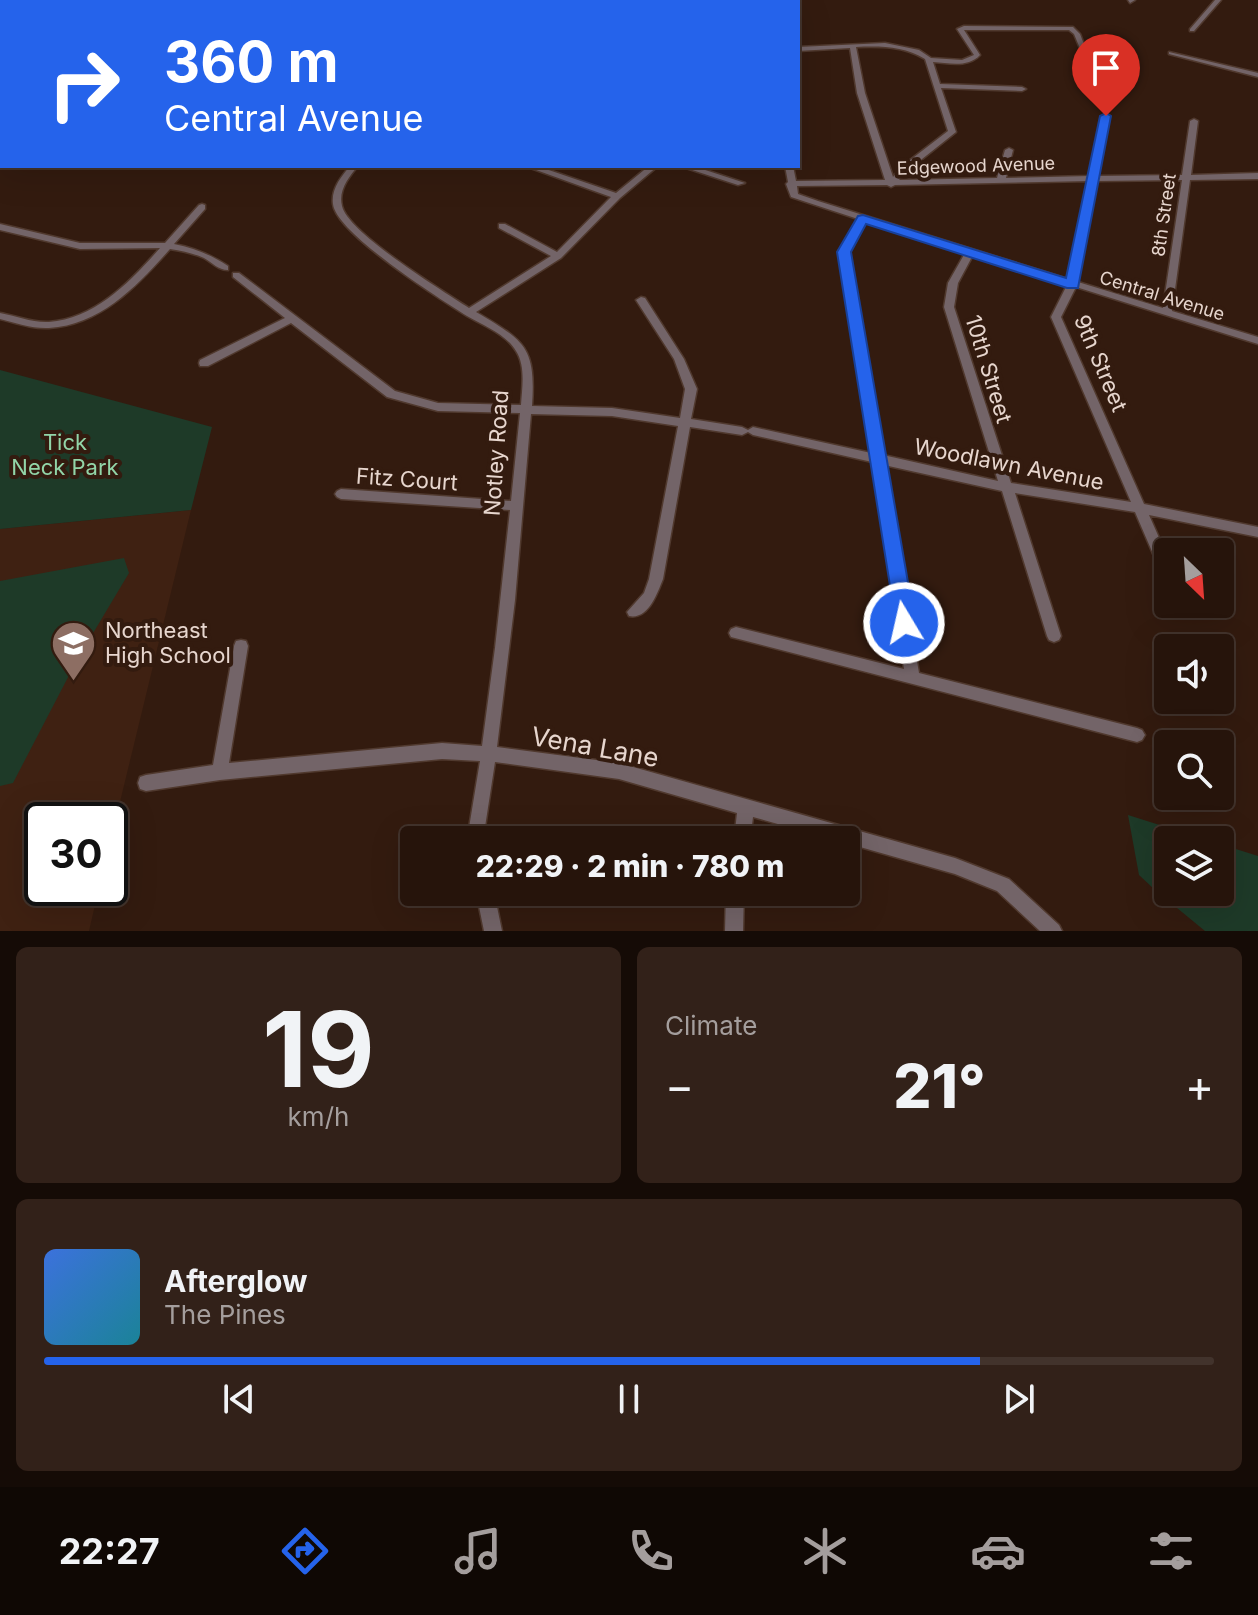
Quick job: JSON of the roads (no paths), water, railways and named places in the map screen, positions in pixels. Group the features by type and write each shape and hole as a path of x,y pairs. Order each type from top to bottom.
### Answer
{"street":[{"path":"1192,30 1218,0"},
{"path":"929,60 962,62 975,58 977,55 960,29 966,27 1071,28 1080,38 1086,57"},
{"path":"853,47 861,93 891,184"},
{"path":"800,49 910,47 929,60 952,132 904,169 891,184"},
{"path":"1171,53 1258,75"},
{"path":"938,86 1022,89"},
{"name":"9th Street","path":"1106,116 1072,285 1056,317 1154,542"},
{"name":"8th Street","path":"1167,314 1194,121"},
{"path":"1001,180 1009,150"},
{"name":"Notley Road","path":"352,168 339,184 337,208 351,229 508,335 525,358 525,411 517,506 490,754 477,826"},
{"path":"535,168 617,196"},
{"path":"470,312 558,256 617,196 652,168"},
{"path":"691,168 741,183"},
{"path":"789,168 790,184"},
{"name":"Edgewood Avenue","path":"790,184 1258,176"},
{"name":"Central Avenue","path":"790,184 794,195 863,219 1258,341"},
{"path":"0,316 47,325 82,320 105,308 202,207"},
{"path":"863,219 844,252 913,678"},
{"path":"502,226 558,256"},
{"path":"0,227 80,246 166,244 192,248 211,256 225,268"},
{"name":"10th Street","path":"970,253 953,283 949,307 1054,636"},
{"name":"Woodlawn Avenue","path":"236,275 391,394 438,407 612,412 684,421 877,457 1005,487 1139,508 1258,532"},
{"path":"634,612 649,597 656,579 691,389 679,359 641,300"},
{"path":"204,363 292,318"},
{"name":"Fitz Court","path":"341,494 517,506"},
{"path":"736,633 1137,735"},
{"path":"220,772 241,646"},
{"name":"Vena Lane","path":"146,783 220,772 442,751 490,754 619,771 955,866 1003,885 1053,931"},
{"path":"744,826 746,809"},
{"path":"487,906 491,930"},
{"path":"734,931 735,906"}],"place":[{"name":"Northeast High School","path":"74,682"}],"park label":[{"name":"Tick Neck Park","path":"65,454"}]}
